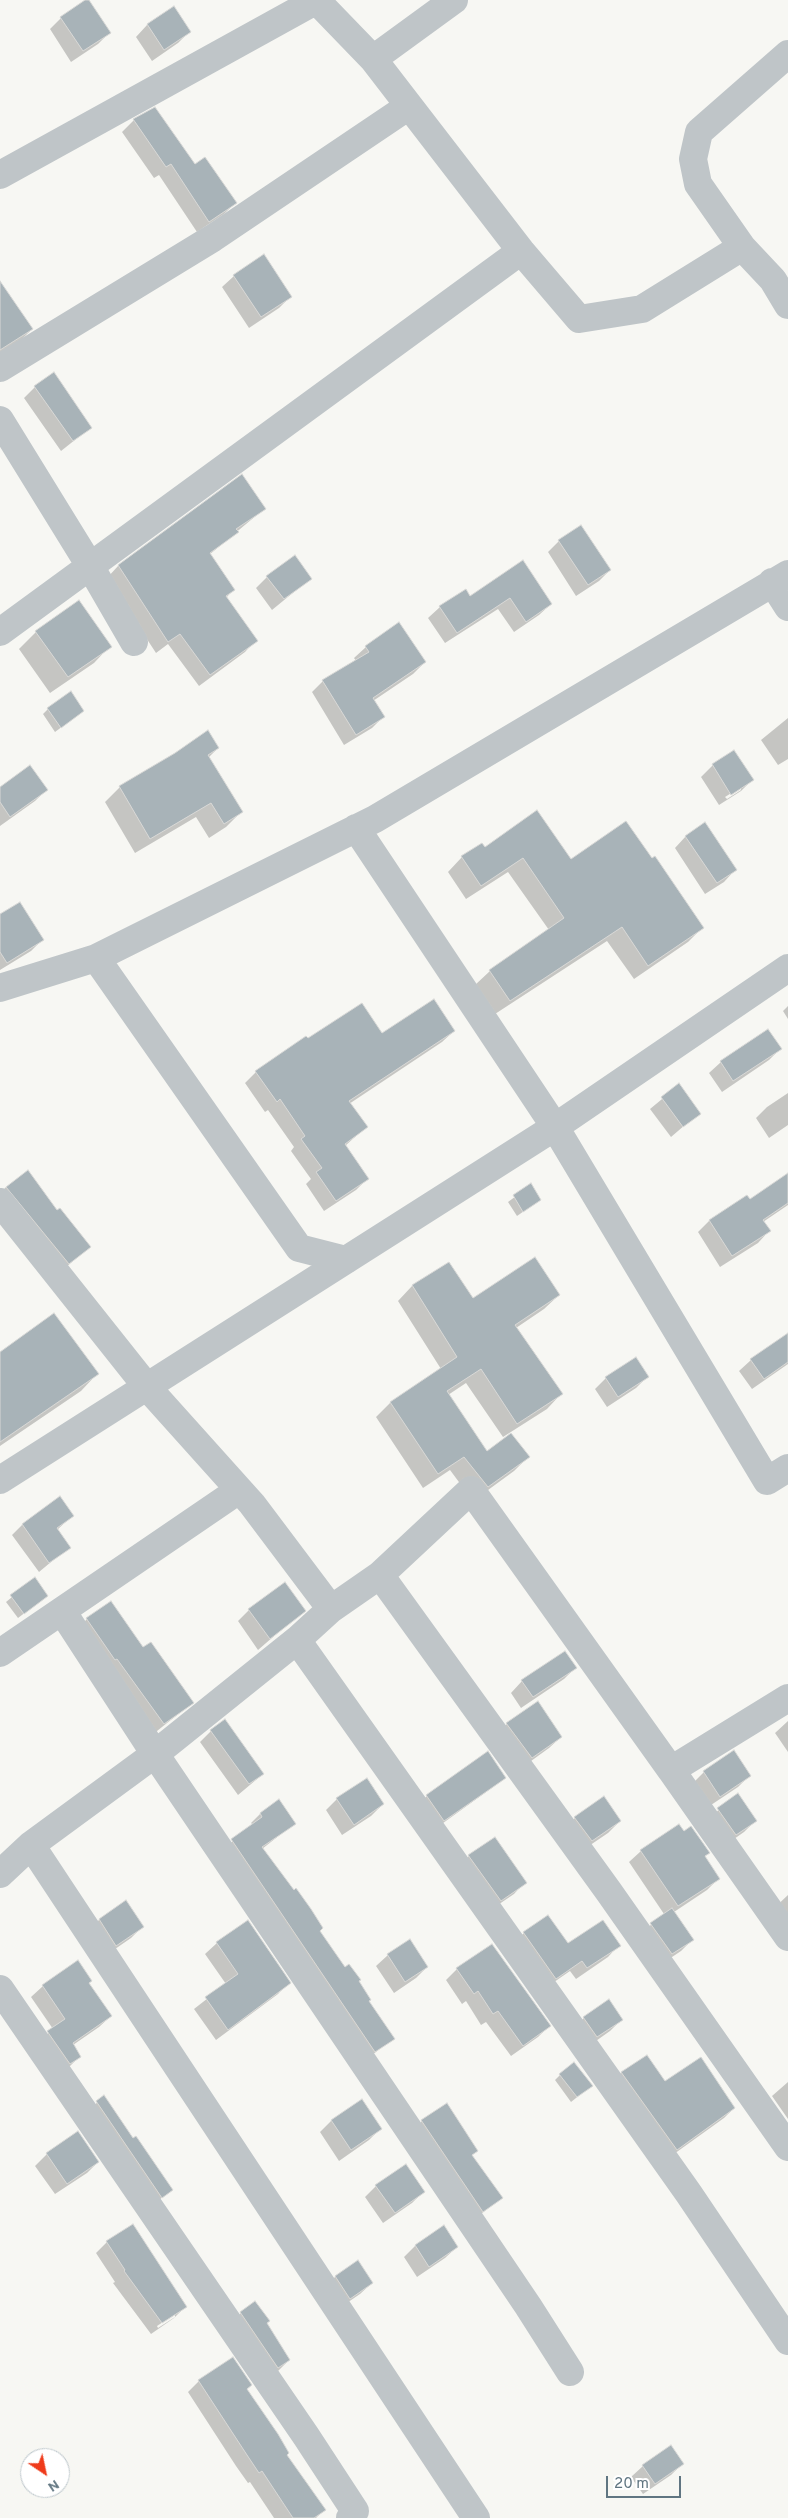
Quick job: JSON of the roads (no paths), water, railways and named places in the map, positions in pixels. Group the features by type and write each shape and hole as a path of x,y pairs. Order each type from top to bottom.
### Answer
{"street":[{"path":"0,174 316,0 373,59 521,251 579,320 642,309 742,247"},
{"path":"373,59 454,0"},
{"path":"788,54 699,132 693,159 698,184 742,247 773,280 788,305"},
{"path":"0,368 212,238 409,106"},
{"path":"0,632 521,251"},
{"path":"0,420 90,566 134,642"},
{"path":"0,988 96,958 356,828 780,578 788,607"},
{"path":"356,828 554,1127 767,1481 788,1468"},
{"path":"96,958 299,1248 346,1260"},
{"path":"0,1480 554,1127 788,968"},
{"path":"3,1211 147,1387 239,1490 330,1609"},
{"path":"0,1653 239,1490"},
{"path":"0,1874 31,1845 156,1754 297,1640 330,1609 380,1575 471,1490 788,1937"},
{"path":"380,1575 604,1884 788,2147"},
{"path":"62,1611 156,1754 523,2297 570,2372"},
{"path":"297,1640 689,2194 788,2341"},
{"path":"671,1770 788,1698"},
{"path":"31,1845 476,2518"},
{"path":"0,1989 306,2436 355,2511 350,2518"}]}
